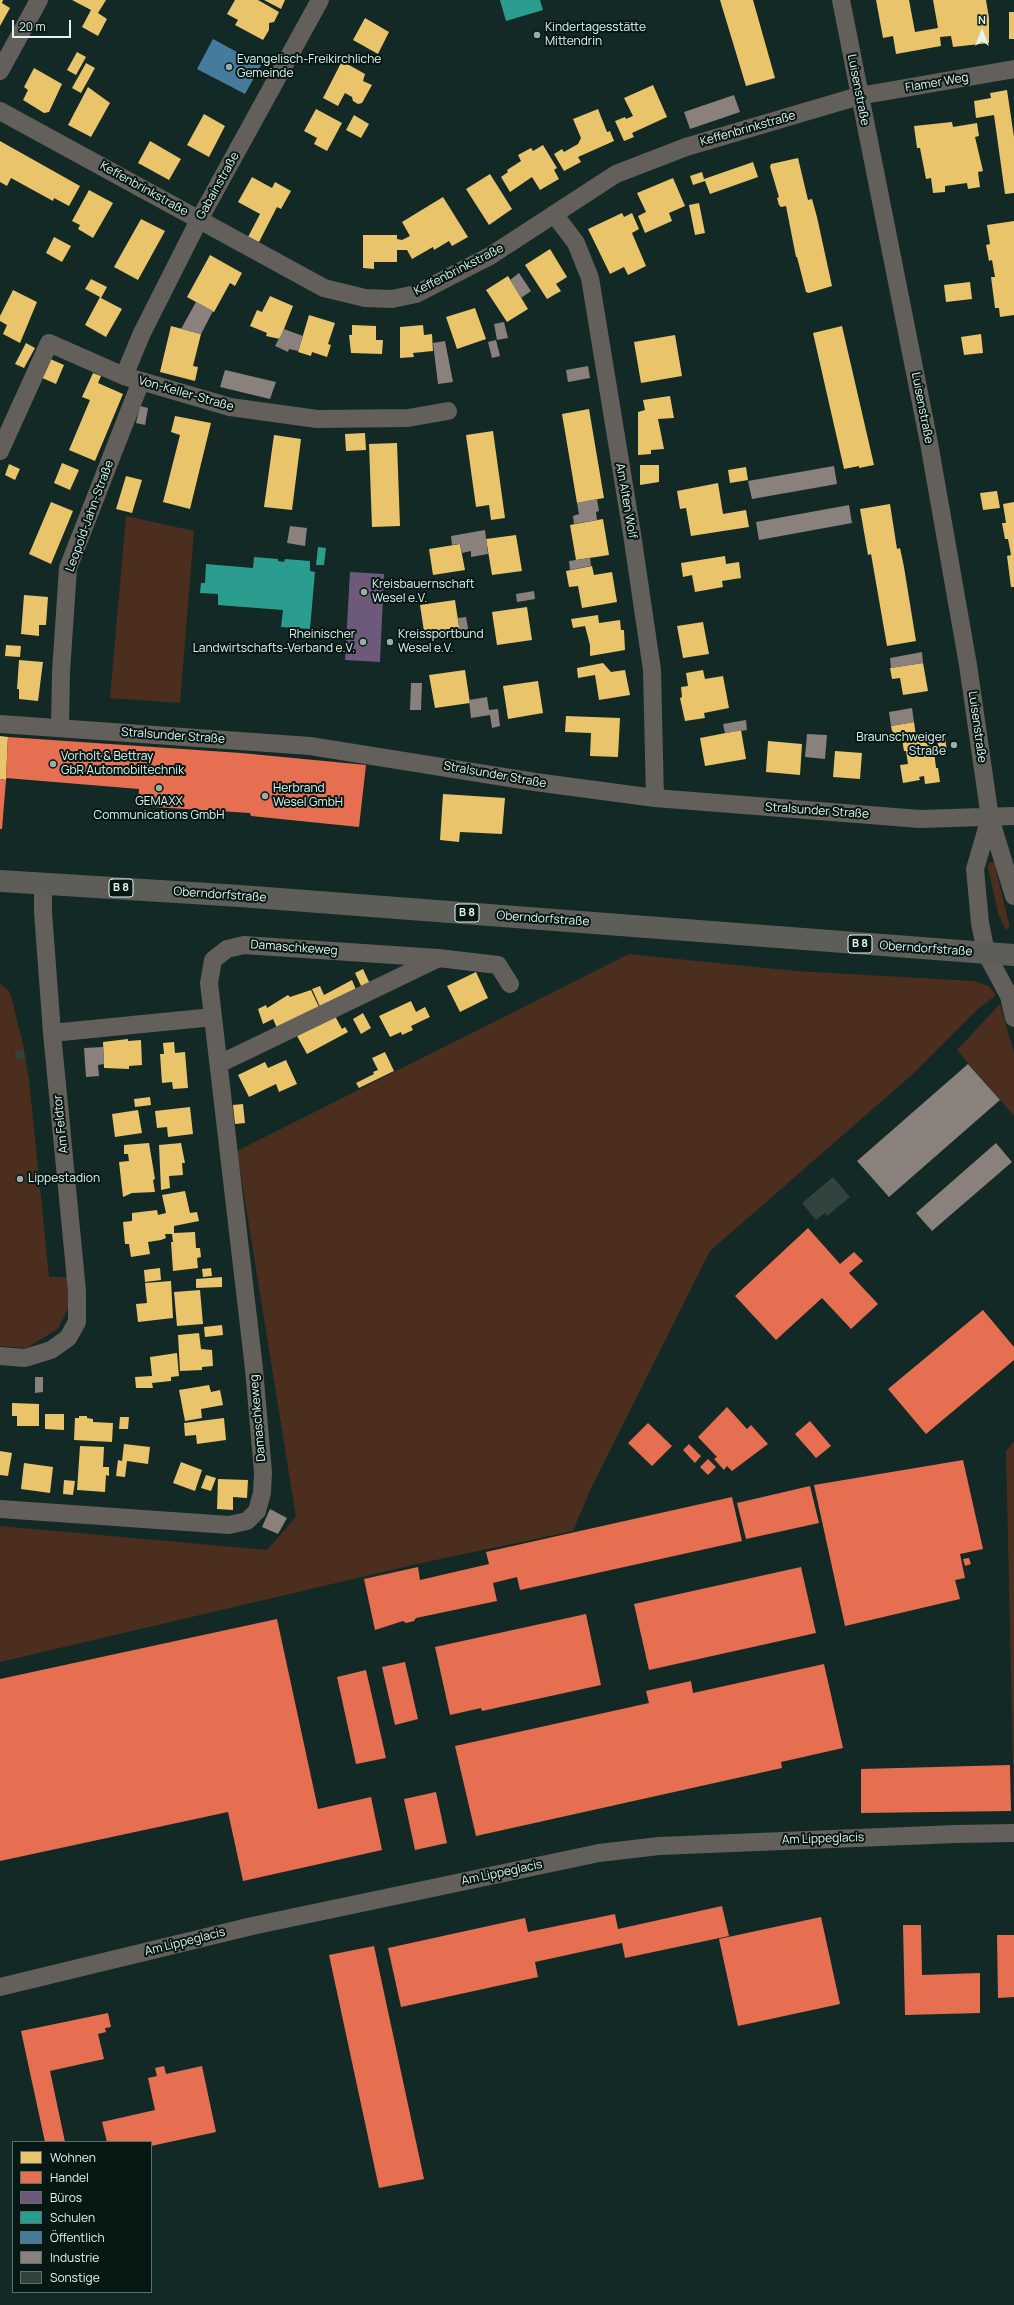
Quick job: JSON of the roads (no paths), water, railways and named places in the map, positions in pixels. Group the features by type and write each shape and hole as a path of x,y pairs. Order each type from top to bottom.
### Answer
{"main road":[{"name":"Oberndorfstraße","path":"0,881 1014,955"}],"street":[{"path":"0,71 39,0"},
{"name":"Gabainstraße","path":"124,376 142,333 199,220 320,0"},
{"name":"Luisenstraße","path":"841,0 929,443 968,665 990,818 1014,896"},
{"name":"Flamer Weg","path":"859,96 1014,69"},
{"name":"Keffenbrinkstraße","path":"0,111 324,288 365,298 392,299 416,294 490,256 616,174 672,152 859,96"},
{"name":"Am Alten Wolf","path":"554,214 576,243 590,278 632,534 652,670 655,798"},
{"name":"Von-Keller-Straße","path":"0,450 49,343 124,376 230,407 317,419 408,418 448,411"},
{"name":"Leopold-Jahn-Straße","path":"60,728 61,672 68,568 141,381"},
{"name":"Stralsunder Straße","path":"0,724 310,746 535,782 655,798 920,818 990,818"},
{"path":"990,818 1014,816"},
{"name":"Luisenstraße","path":"986,953 980,923 975,869 990,818"},
{"name":"Am Feldtor","path":"0,1356 25,1358 51,1350 68,1338 76,1322 77,1291 52,1033 43,912 43,883"},
{"name":"Damaschkeweg","path":"0,1509 229,1525 247,1521 257,1511 262,1493 259,1424 209,983 213,960 227,949 244,945 438,958 498,965 510,984"},
{"path":"986,953 1009,996 1014,1018"},
{"path":"219,1064 438,958"},
{"path":"52,1033 213,1017"},
{"name":"Am Lippeglacis","path":"0,1987 252,1926 599,1853 659,1846 1014,1833"}],"place":[{"name":"Kindertagesstätte Mittendrin","path":"537,35"},
{"name":"Evangelisch-Freikirchliche Gemeinde","path":"229,67"},
{"name":"Kreisbauernschaft Wesel e.V.","path":"364,592"},
{"name":"Rheinischer Landwirtschafts-Verband e.V.","path":"363,642"},
{"name":"Kreissportbund Wesel e.V.","path":"390,642"},
{"name":"Braunschweiger Straße","path":"954,745"},
{"name":"Vorholt & Bettray GbR Automobiltechnik","path":"53,764"},
{"name":"GEMAXX Communications GmbH","path":"159,788"},
{"name":"Herbrand Wesel GmbH","path":"265,796"},
{"name":"Lippestadion","path":"20,1179"}]}
